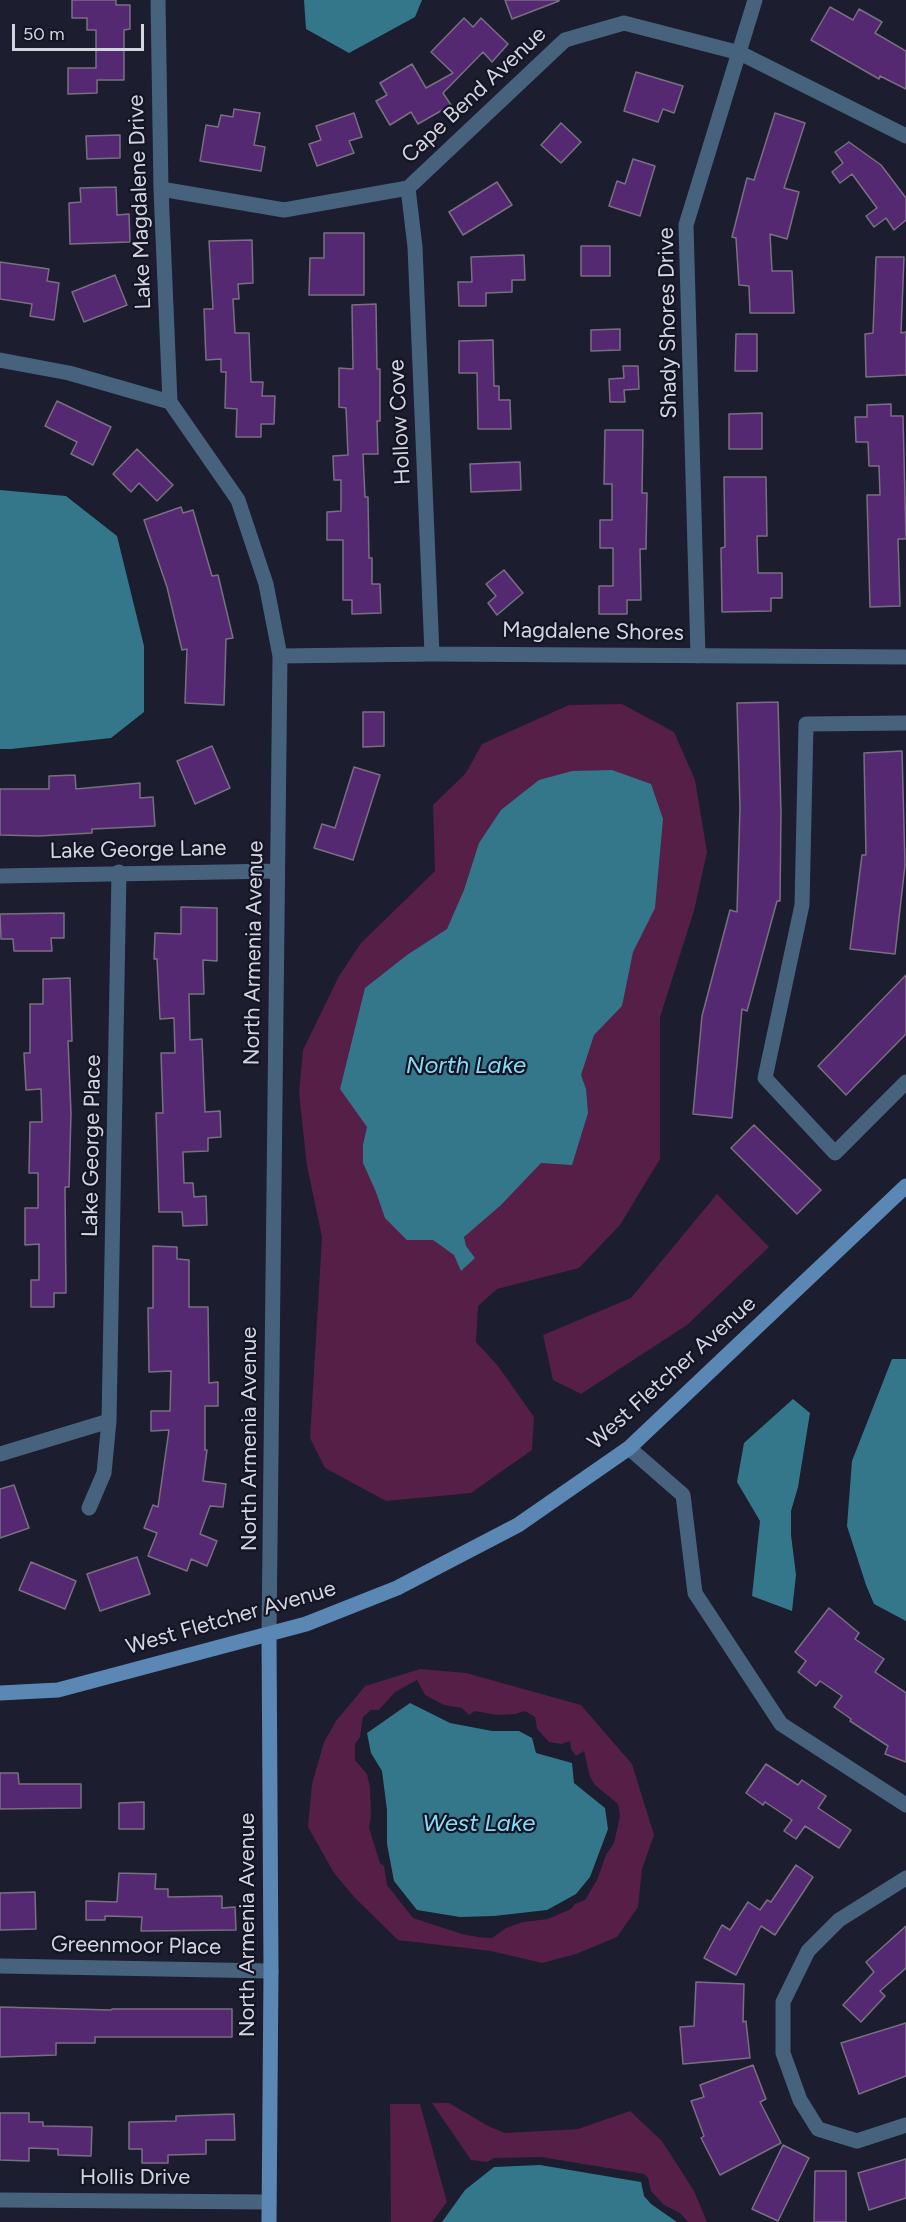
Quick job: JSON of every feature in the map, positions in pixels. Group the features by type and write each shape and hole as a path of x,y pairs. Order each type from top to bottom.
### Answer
{"main road":[{"name":"West Fletcher Avenue","path":"0,1693 58,1690 306,1624 377,1596 518,1525 629,1448 906,1186"},
{"name":"North Armenia Avenue","path":"269,1634 272,1971 270,2222"}],"street":[{"name":"Lake Magdalene Drive","path":"158,0 161,189 170,402"},
{"name":"Shady Shores Drive","path":"698,656 686,225 755,0"},
{"name":"Cape Bend Avenue","path":"161,189 284,210 408,188 565,40 624,23 740,53 906,136"},
{"name":"Hollow Cove","path":"408,188 415,247 432,654"},
{"path":"0,360 69,372 170,402 238,500 266,584 280,656"},
{"name":"Magdalene Shores","path":"280,656 432,654 906,657"},
{"name":"North Armenia Avenue","path":"269,1634 280,656"},
{"path":"906,723 806,724 802,905 765,1078 835,1153 906,1082"},
{"name":"Lake George Lane","path":"0,876 277,870"},
{"name":"Lake George Place","path":"89,1508 104,1473 109,1421 119,872"},
{"path":"0,1454 109,1421"},
{"path":"629,1448 683,1495 695,1593 781,1724 906,1805"},
{"path":"906,1878 839,1920 808,1951 783,2002 783,2053 800,2100 818,2128 857,2141 906,2125"},
{"name":"Greenmoor Place","path":"0,1966 272,1971"},
{"name":"Hollis Drive","path":"0,2200 269,2202"}],"shaded area":[{"path":"622,704 674,732 695,780 707,852 694,911 660,1017 660,1159 620,1225 579,1268 497,1289 478,1306 476,1342 498,1366 534,1417 532,1450 471,1493 386,1501 325,1468 310,1438 322,1237 307,1166 299,1093 303,1050 339,976 361,943 435,871 433,805 466,773 482,744 569,705"},
{"path":"717,1194 769,1247 687,1325 581,1394 553,1380 543,1335 631,1298"},
{"path":"420,1669 466,1673 581,1705 632,1764 654,1835 642,1869 638,1907 617,1937 576,1954 542,1963 491,1951 398,1940 355,1898 334,1873 308,1827 312,1784 324,1742 336,1721 365,1686","holes":["417,1680 425,1695 444,1705 462,1708 469,1715 475,1711 497,1715 525,1711 535,1717 537,1729 549,1742 561,1744 570,1741 571,1749 576,1756 584,1751 590,1777 595,1785 618,1804 620,1816 614,1843 585,1900 548,1919 523,1922 506,1928 492,1938 478,1937 413,1918 387,1885 384,1866 380,1863 369,1828 370,1788 367,1774 355,1760 355,1744 360,1737 363,1717 371,1710 379,1710 395,1692"]},
{"path":"432,2103 449,2103 488,2126 505,2133 578,2129 630,2111 662,2141 694,2191 707,2222 688,2222 680,2213 664,2205 651,2191 648,2178 644,2174 541,2157 494,2158 487,2162 471,2160"},
{"path":"390,2104 420,2104 447,2202 432,2222 391,2222"}],"water":[{"path":"304,0 422,0 415,17 349,53 306,29"},
{"path":"0,490 66,496 117,536 144,646 144,712 111,738 0,749"},
{"name":"North Lake","path":"612,770 651,784 663,819 655,908 633,952 622,1006 594,1035 581,1075 586,1089 588,1113 572,1165 541,1163 501,1205 464,1237 466,1246 475,1258 461,1271 454,1255 433,1240 407,1240 385,1218 363,1163 363,1145 367,1127 340,1089 365,988 407,955 447,929 464,890 479,843 501,810 539,780 572,771"},
{"path":"892,1359 906,1359 906,1621 874,1604 847,1526 852,1461"},
{"path":"793,1399 810,1413 798,1487 791,1511 791,1535 796,1575 792,1611 752,1596 760,1521 737,1482 744,1443"},
{"name":"West Lake","path":"410,1703 450,1723 492,1731 519,1731 532,1738 536,1753 572,1763 574,1783 605,1808 608,1829 590,1877 576,1894 547,1910 494,1916 460,1917 417,1910 394,1881 387,1844 387,1810 382,1771 371,1753 367,1733"},
{"path":"540,2165 641,2182 644,2196 651,2204 677,2222 442,2222 465,2190 494,2167"}],"building":[{"path":"72,0 116,0 116,5 130,5 130,29 124,30 124,80 97,80 97,93 68,94 68,68 96,68 96,30 87,30 87,18 72,18"},
{"path":"505,0 559,0 559,1 512,19"},
{"path":"830,7 853,20 859,9 882,22 875,33 906,51 906,89 880,76 879,79 811,40"},
{"path":"464,18 473,27 481,18 508,44 492,62 483,52 443,93 451,105 418,124 411,112 390,125 376,101 387,95 380,83 412,64 426,88 453,73 431,52"},
{"path":"636,72 683,86 674,113 663,109 658,122 624,111"},
{"path":"234,109 260,113 254,145 265,147 261,171 200,161 206,125 218,127 221,115 233,117"},
{"path":"354,113 362,137 349,141 354,153 317,166 309,144 321,140 316,126"},
{"path":"775,113 805,123 784,188 799,192 787,239 770,234 772,271 792,271 794,313 750,313 749,286 739,285 736,238 732,237 747,178 754,180"},
{"path":"561,123 581,142 561,163 541,145"},
{"path":"120,135 120,158 87,159 86,136"},
{"path":"849,142 881,165 906,198 906,220 894,230 886,218 874,227 866,216 877,208 852,174 840,183 832,172 843,163 835,152"},
{"path":"633,159 655,166 640,216 609,206 617,181 625,184"},
{"path":"497,182 512,205 463,235 449,212"},
{"path":"116,187 117,215 129,214 130,242 70,244 69,203 81,202 80,188"},
{"path":"324,233 364,233 364,295 309,295 310,258 324,258"},
{"path":"252,240 253,283 238,284 239,299 233,299 235,333 249,333 251,382 263,382 262,396 275,396 274,424 261,424 261,437 236,437 237,409 225,408 226,372 221,372 221,359 206,360 204,309 213,309 209,241"},
{"path":"581,246 610,246 610,276 581,276"},
{"path":"524,255 525,280 512,280 512,292 486,293 486,306 459,306 458,282 472,282 471,257"},
{"path":"876,257 904,257 901,333 906,332 906,375 866,377 865,334 873,333"},
{"path":"0,262 49,269 47,281 59,283 54,320 30,316 32,304 0,299"},
{"path":"115,275 127,305 84,322 72,292"},
{"path":"376,304 377,369 380,369 378,454 363,454 365,497 368,497 369,558 372,558 372,584 380,584 381,613 352,614 352,600 343,600 343,540 327,540 327,512 341,511 341,480 334,480 333,456 348,455 346,408 339,407 339,368 353,369 352,305"},
{"path":"620,329 620,350 591,351 591,330"},
{"path":"736,334 757,334 757,371 735,371"},
{"path":"493,340 494,386 499,386 499,400 510,400 511,429 478,429 477,373 459,373 459,341"},
{"path":"623,366 638,366 639,389 624,390 625,402 610,402 609,379 624,378"},
{"path":"57,401 111,427 93,465 71,454 77,442 45,426"},
{"path":"891,404 891,416 903,416 906,539 898,539 900,606 870,607 867,495 880,495 879,466 869,466 868,442 856,442 855,417 867,417 867,405"},
{"path":"762,413 762,449 729,449 729,414"},
{"path":"605,430 643,430 642,493 647,493 646,549 640,549 641,600 627,600 627,614 599,614 599,586 613,586 613,548 600,548 600,520 612,520 612,484 604,484"},
{"path":"137,449 173,485 157,501 139,483 131,492 113,474"},
{"path":"520,462 521,490 471,492 470,464"},
{"path":"724,477 766,477 767,536 757,536 758,573 782,573 782,598 771,598 771,611 722,612 721,548 725,547"},
{"path":"181,507 183,513 193,510 212,576 218,575 233,638 226,639 224,705 185,703 187,649 182,650 167,587 144,520"},
{"path":"504,570 523,593 497,615 488,603 496,596 486,584"},
{"path":"778,702 781,813 780,901 777,901 747,1011 742,1009 732,1118 693,1114 702,1016 730,910 737,912 740,807 737,703"},
{"path":"363,712 384,712 384,746 363,747"},
{"path":"212,746 230,788 195,804 177,761"},
{"path":"902,751 905,865 895,954 850,949 862,855 866,855 864,753"},
{"path":"354,767 380,775 353,860 314,848 322,824 335,828"},
{"path":"75,775 76,789 140,783 140,798 153,797 155,826 92,829 92,833 39,836 0,835 0,789 49,789 49,776"},
{"path":"181,907 217,908 217,961 203,960 204,994 189,994 190,1040 202,1039 205,1112 220,1111 221,1137 208,1138 208,1151 183,1152 184,1183 193,1183 194,1197 206,1196 207,1225 183,1226 182,1212 159,1212 156,1113 163,1113 161,1053 175,1053 174,1018 160,1019 157,959 154,959 155,933 181,934"},
{"path":"64,913 64,938 51,938 52,951 14,951 13,939 1,939 0,914"},
{"path":"906,975 906,1034 846,1095 818,1066"},
{"path":"70,978 72,1041 68,1041 71,1113 69,1187 65,1187 66,1293 54,1293 54,1307 31,1307 31,1280 39,1280 39,1244 25,1245 25,1208 38,1208 38,1173 29,1173 30,1122 42,1122 41,1089 26,1090 24,1053 30,1053 30,1004 43,1004 43,979"},
{"path":"754,1125 821,1190 797,1214 731,1148"},
{"path":"153,1246 177,1247 177,1259 189,1260 189,1307 208,1307 209,1383 218,1382 218,1406 205,1406 205,1450 207,1450 203,1481 226,1484 223,1507 210,1506 200,1534 217,1541 207,1566 191,1559 187,1571 148,1556 157,1533 144,1528 153,1505 158,1507 169,1430 151,1431 151,1411 170,1411 171,1371 149,1372 148,1308 153,1308"},
{"path":"14,1485 29,1528 0,1538 0,1489"},
{"path":"137,1557 150,1594 100,1611 87,1574"},
{"path":"31,1562 76,1581 65,1609 19,1590"},
{"path":"829,1608 859,1633 855,1639 884,1659 875,1672 906,1693 906,1762 885,1754 888,1746 850,1721 851,1719 834,1707 842,1696 820,1681 816,1686 798,1672 806,1661 795,1652"},
{"path":"766,1764 798,1785 802,1780 826,1796 818,1808 851,1830 839,1848 805,1826 796,1839 784,1831 792,1820 765,1802 763,1805 746,1793"},
{"path":"0,1773 18,1773 19,1784 81,1784 81,1808 0,1809"},
{"path":"144,1802 144,1829 119,1829 119,1803"},
{"path":"796,1865 813,1877 775,1935 761,1926 736,1975 704,1958 722,1925 730,1930 748,1902 760,1910 767,1900 771,1902"},
{"path":"119,1873 156,1874 155,1889 168,1889 168,1897 222,1896 222,1908 235,1907 236,1930 141,1931 142,1917 105,1916 105,1920 86,1920 86,1901 117,1902"},
{"path":"35,1892 36,1929 0,1930 0,1893"},
{"path":"906,1926 906,1968 880,1991 885,1996 861,2022 843,2005 874,1972 866,1962"},
{"path":"696,1982 744,1984 743,2022 746,2021 750,2058 683,2064 680,2027 694,2026"},
{"path":"0,2007 111,2010 232,2009 232,2037 95,2037 95,2043 56,2043 56,2055 0,2057"},
{"path":"906,2023 906,2076 859,2094 841,2043"},
{"path":"753,2065 766,2099 760,2102 781,2143 720,2175 701,2138 704,2136 691,2101 704,2097 700,2085"},
{"path":"0,2113 29,2113 29,2122 43,2122 43,2126 92,2127 91,2156 58,2155 58,2149 29,2148 29,2161 0,2160"},
{"path":"234,2114 235,2140 206,2140 206,2154 168,2155 168,2163 142,2163 142,2149 129,2149 129,2122 176,2121 176,2116"},
{"path":"783,2145 809,2158 778,2221 752,2209"},
{"path":"906,2159 906,2198 869,2210 858,2173"},
{"path":"815,2171 846,2171 846,2222 814,2222"}]}
